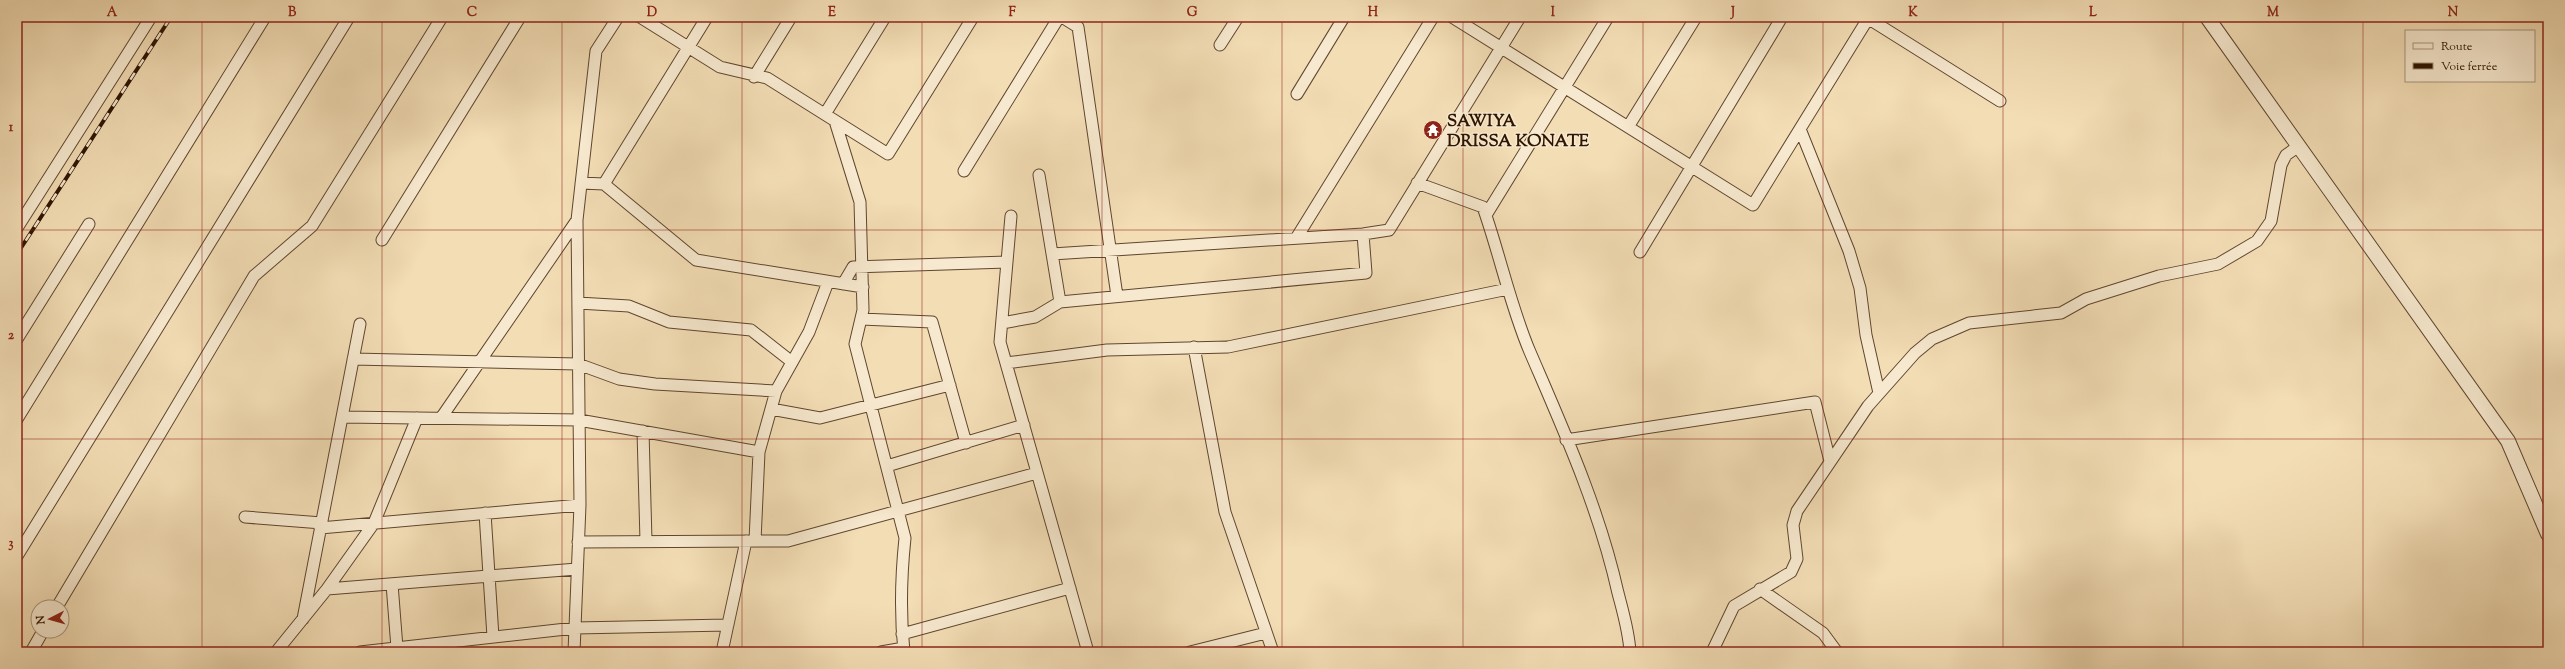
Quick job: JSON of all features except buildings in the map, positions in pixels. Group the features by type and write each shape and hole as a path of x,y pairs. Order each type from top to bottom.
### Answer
{"street":[{"path":"17,228 151,17"},
{"path":"17,419 265,17"},
{"path":"17,556 349,17"},
{"path":"62,599 254,276 312,226 442,17"},
{"path":"382,240 520,17"},
{"path":"574,652 580,504 577,220 596,51 618,17"},
{"path":"640,17 720,67 754,77 767,78 888,154 973,17"},
{"path":"604,184 707,17"},
{"path":"754,77 791,17"},
{"path":"825,114 885,17"},
{"path":"964,171 1059,17"},
{"path":"1062,17 1078,27 1117,296"},
{"path":"1220,45 1238,17"},
{"path":"1297,94 1344,17"},
{"path":"1297,237 1433,17"},
{"path":"1452,17 1753,205 1868,17 2000,101"},
{"path":"1052,254 1297,237 1363,234 1389,230 1520,17"},
{"path":"1486,215 1608,17"},
{"path":"1628,127 1696,17"},
{"path":"1640,252 1782,17"},
{"path":"2207,17 2508,441 2548,534"},
{"path":"836,121 860,202 863,287 861,319 855,344 905,538 902,571 902,634 904,650 881,652"},
{"path":"1800,129 1849,251 1860,288 1866,335 1879,393"},
{"path":"1712,652 1734,606 1760,589 1791,572 1797,559 1793,525 1797,511 1830,461 1879,393 1914,353 1932,339 1954,328 1969,323 2061,313 2086,299 2159,276 2218,264 2257,241 2271,220 2281,165 2286,155 2299,146"},
{"path":"1039,175 1060,302"},
{"path":"581,183 604,184 696,260 863,287"},
{"path":"1417,183 1483,207 1520,326 1551,396 1566,440 1578,461 1608,550 1630,652"},
{"path":"1011,216 1000,342 1088,652"},
{"path":"441,418 577,220"},
{"path":"17,339 89,224"},
{"path":"1002,323 1035,317 1060,302 1366,273 1363,234"},
{"path":"843,284 853,267 1007,262"},
{"path":"722,652 751,541 759,452 776,391 809,332 828,282"},
{"path":"1006,363 1107,350 1228,347 1508,289"},
{"path":"578,303 629,306 669,322 751,330 792,362"},
{"path":"861,319 932,322 966,443"},
{"path":"303,619 360,324"},
{"path":"1194,348 1225,512 1273,652"},
{"path":"353,359 578,364 619,379 633,381 776,391"},
{"path":"771,409 820,418 950,385"},
{"path":"1566,440 1815,402 1830,461"},
{"path":"342,417 579,420 759,452"},
{"path":"276,652 327,589 374,523 417,418"},
{"path":"887,466 1024,425"},
{"path":"643,431 646,542"},
{"path":"578,542 788,541 1037,473"},
{"path":"245,517 321,525 374,523 580,504"},
{"path":"485,513 493,637"},
{"path":"327,589 577,569"},
{"path":"392,584 397,648"},
{"path":"902,634 1070,588"},
{"path":"1760,589 1823,634 1837,652"},
{"path":"360,652 575,628 728,625"},
{"path":"1190,652 1266,634"},
{"path":"31,652 38,639"}],"railway":[{"path":"17,254 171,17"}],"place":[{"name":"SAWIYA DRISSA KONATE","path":"1433,130"}]}
